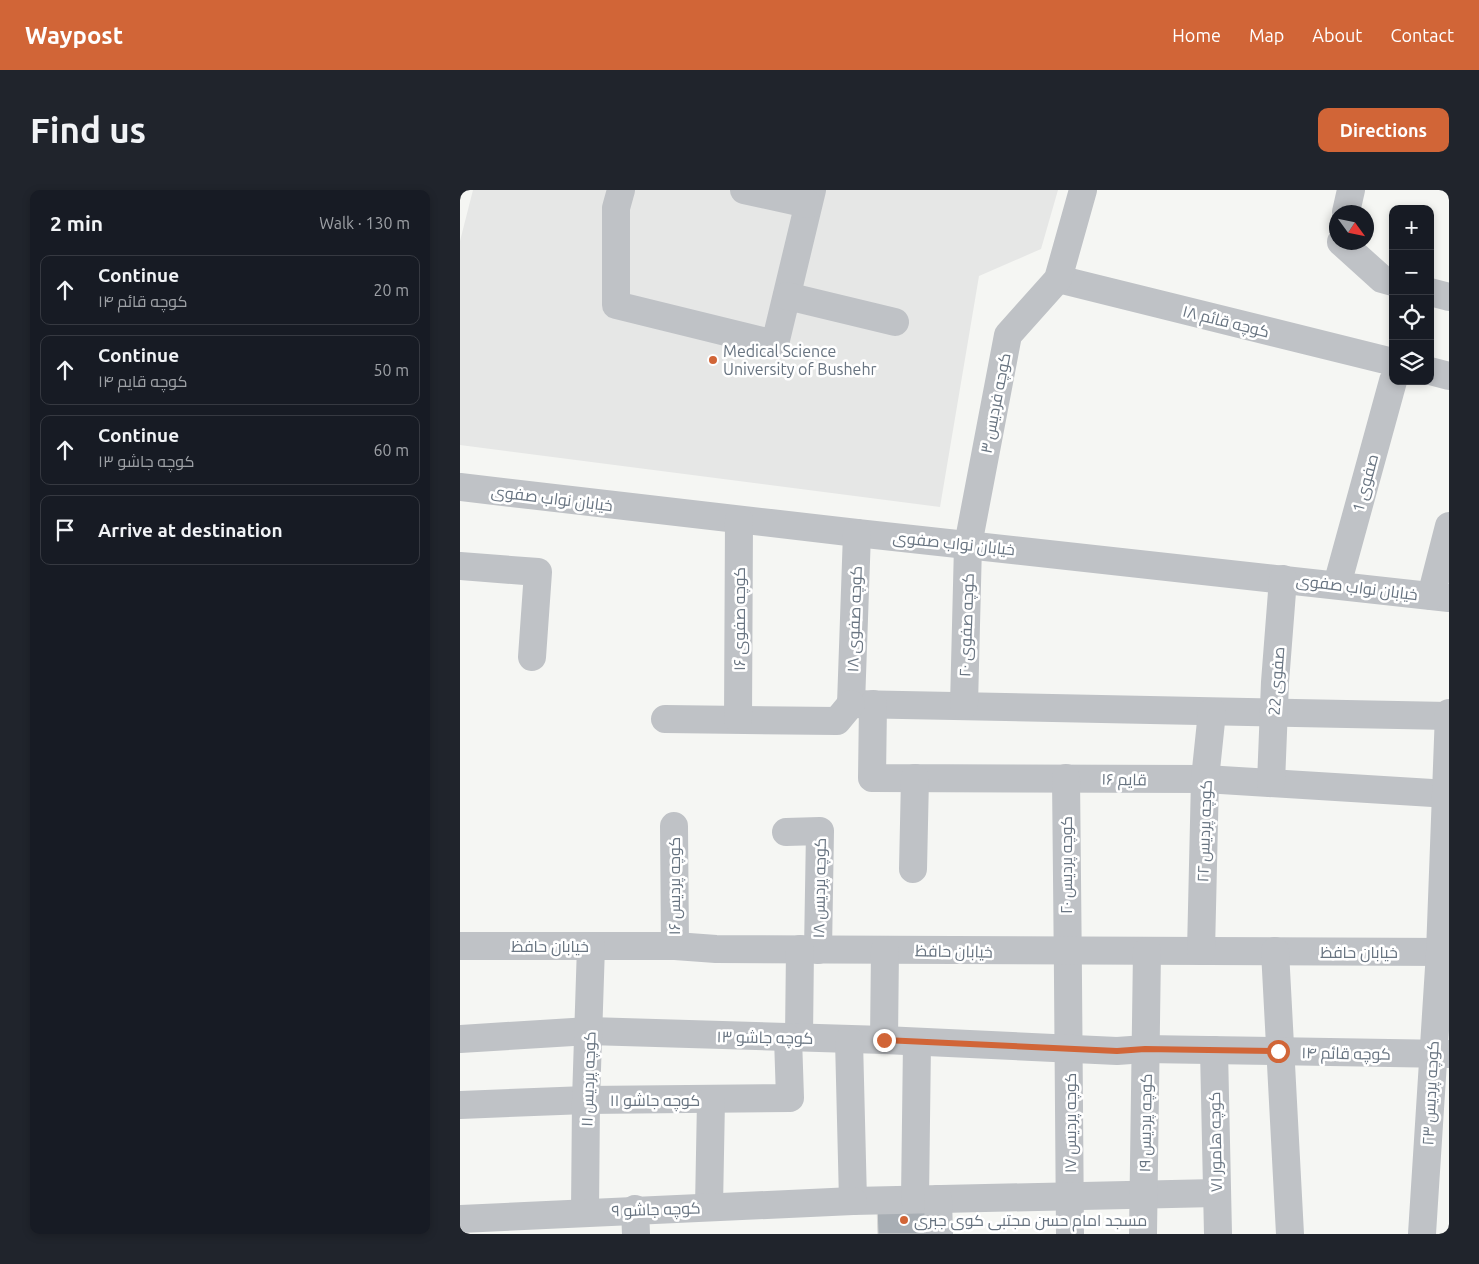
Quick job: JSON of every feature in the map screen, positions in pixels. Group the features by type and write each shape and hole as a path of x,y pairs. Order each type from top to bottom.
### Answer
{"street":[{"path":"621,190 616,208 616,305 775,344 810,197 744,190"},
{"path":"1058,279 1084,190"},
{"path":"1347,205 1350,190"},
{"path":"1350,250 1382,279 1389,281"},
{"name":"کوچه قائم ۱۸","path":"1058,279 1389,361"},
{"name":"کوچه فردیس ۳","path":"968,545 1008,335 1058,279"},
{"path":"1434,293 1449,297"},
{"path":"787,296 895,322"},
{"path":"1434,372 1449,376"},
{"name":"صفوی 1","path":"1337,585 1392,385"},
{"name":"خیابان نواب صفوی","path":"460,487 739,520 1283,578 1440,597"},
{"name":"کوچه صفوی ۱۶","path":"738,719 739,520"},
{"path":"1440,597 1449,526"},
{"name":"کوچه صفوی ۱۸","path":"857,533 862,704"},
{"name":"کوچه صفوی ۲۰","path":"964,705 968,545"},
{"path":"460,566 538,572 532,657"},
{"name":"صفوی 22","path":"1271,783 1283,578"},
{"path":"665,719 837,721 862,704 1449,715"},
{"name":"قایم ۱۶","path":"862,704 872,778 1206,779 1447,794"},
{"name":"کوچه پردیس ۲۲","path":"1201,951 1206,779 1212,712"},
{"name":"کوچه پردیس ۲۳","path":"1422,1234 1440,1054 1449,715"},
{"path":"913,869 915,778"},
{"name":"کوچه پردیس ۲۰","path":"1066,778 1067,952"},
{"name":"کوچه پردیس ۱۶","path":"674,826 675,946"},
{"name":"کوچه پردیس ۱۸","path":"786,832 820,831 809,950"},
{"name":"خیابان حافظ","path":"460,946 675,946 716,949 1067,952 1444,952"},
{"name":"کوچه پردیس ۱۱","path":"585,1212 586,1100 590,1031 591,946"},
{"path":"794,1038 809,950"},
{"path":"884,1040 885,950"},
{"name":"کوچه پردیس ۱۹","path":"1143,1234 1147,951"},
{"path":"1275,951 1278,1051 1290,1234"},
{"name":"کوچه پردیس ۱۷","path":"1067,952 1070,1048 1070,1234"},
{"name":"کوچه جاشو ۱۳","path":"460,1039 590,1031 884,1040 1117,1051 1145,1049"},
{"name":"کوچه جاشو ۱۱","path":"460,1105 586,1100 790,1098 794,1038"},
{"path":"849,1040 853,1200"},
{"path":"916,1042 927,1199 939,1234"},
{"name":"کوچه قائم ۱۴","path":"1145,1049 1440,1054"},
{"name":"کوچه هامور ۷۱","path":"1214,1050 1218,1234"},
{"path":"709,1207 711,1100"},
{"name":"کوچه جاشو ۹","path":"460,1219 585,1212 635,1222 709,1207 853,1200 1216,1193"}],"shaded area":[{"name":"Medical Science University of Bushehr","path":"473,190 1058,190 1041,249 979,276 940,507 460,445 460,241"}],"building":[{"name":"مسجد امام حسن مجتبی کوی جبری","path":"931,1204 932,1234 878,1234 877,1206"}],"place":[{"name":"Medical Science University of Bushehr","path":"713,360"},
{"name":"مسجد امام حسن مجتبی کوی جبری","path":"904,1220"}],"route":[{"path":"884,1040 1117,1051 1145,1049 1278,1051"}]}
